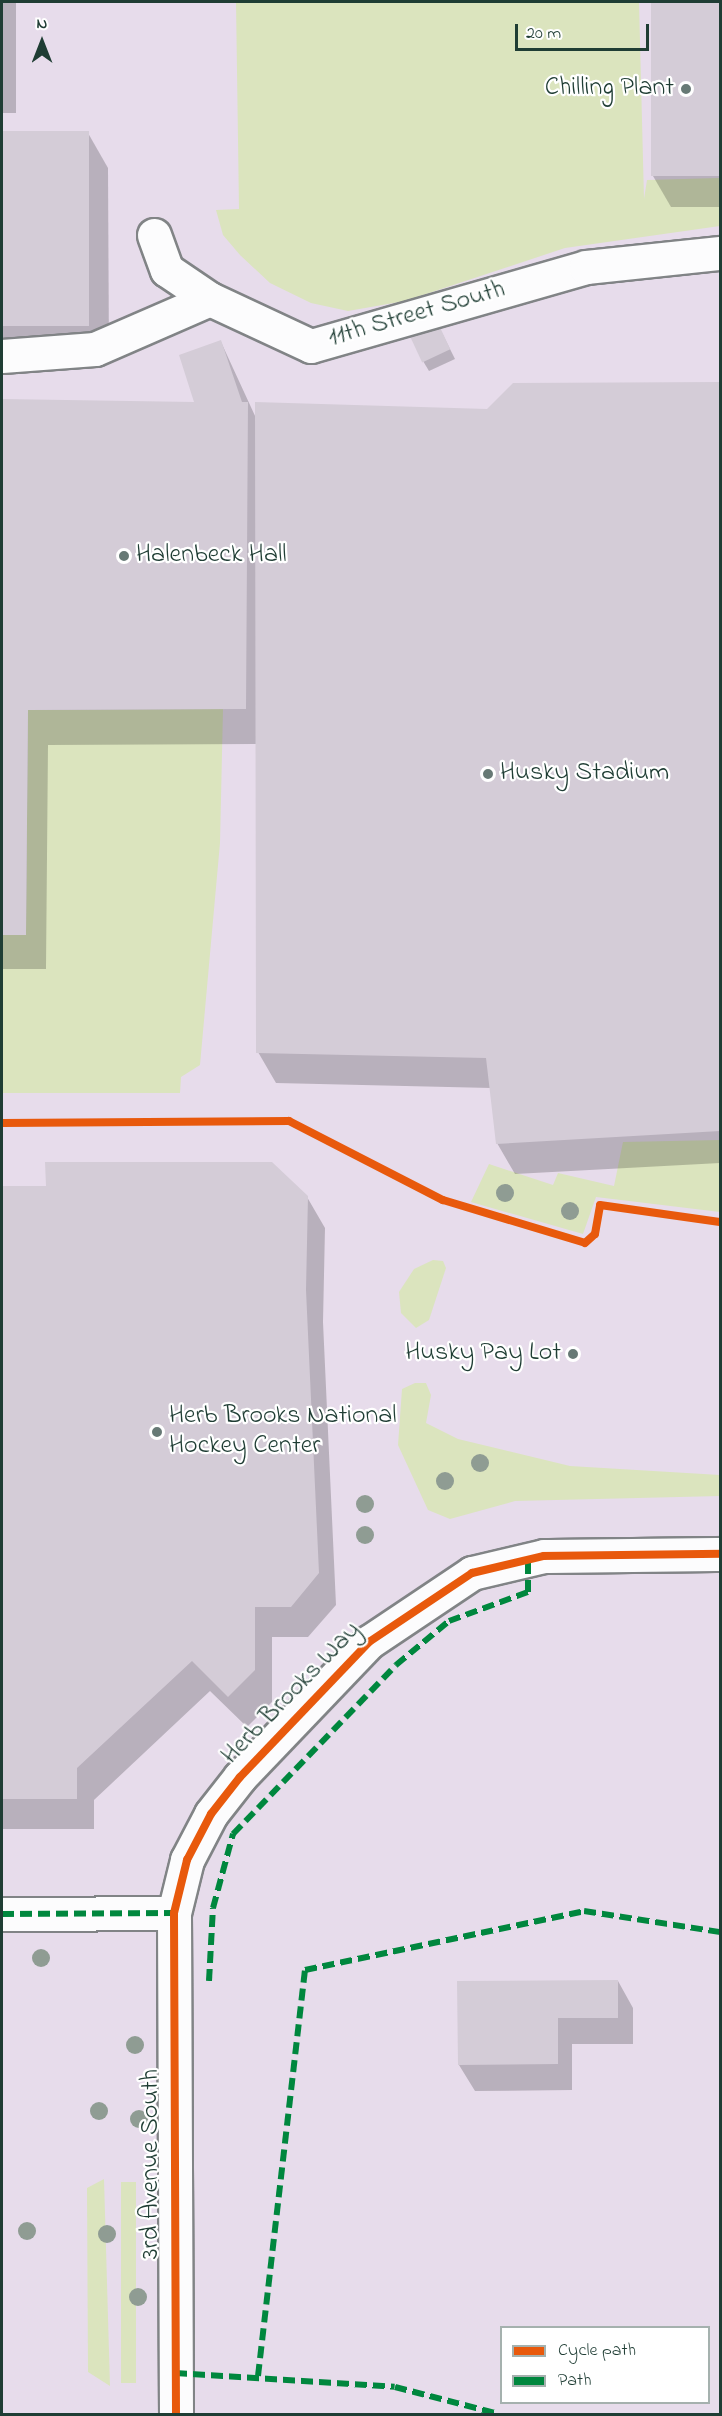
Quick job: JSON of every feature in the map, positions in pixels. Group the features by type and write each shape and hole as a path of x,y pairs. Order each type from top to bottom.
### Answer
{"street":[{"name":"11th Street South","path":"154,235 167,270 210,299 312,346 586,267 720,253"},
{"path":"2,356 95,349 210,299"},
{"name":"Herb Brooks Way","path":"174,1913 187,1860 240,1777 369,1642 413,1608 471,1573 544,1556 720,1554"},
{"path":"2,1914 174,1913"},
{"name":"3rd Avenue South","path":"174,1913 176,2415"}],"shaded area":[{"path":"2,2 720,2 720,2414 2,2414"}],"green space":[{"path":"236,2 639,2 644,199 647,180 720,178 720,226 565,248 405,301 348,311 311,303 270,283 240,255 223,235 216,210 239,209"},
{"path":"223,709 220,843 200,1065 181,1077 180,1093 2,1093 2,935 26,934 28,710"},
{"path":"720,1140 720,1212 596,1197 583,1234 471,1202 489,1164 553,1185 558,1173 614,1186 623,1142"},
{"path":"433,1260 443,1261 446,1268 429,1320 416,1328 401,1313 399,1292 414,1269"},
{"path":"415,1383 426,1383 431,1395 426,1423 458,1439 570,1466 720,1475 720,1496 515,1501 450,1519 428,1510 398,1445 402,1389"},
{"path":"104,2179 110,2386 88,2372 87,2188"},
{"path":"121,2182 136,2182 136,2383 121,2383"}],"building":[{"name":"Chilling Plant","path":"651,2 720,2 720,176 651,176"},
{"path":"2,131 89,131 89,326 2,326"},
{"path":"438,323 450,349 422,362 410,336"},
{"name":"Halenbeck Hall","path":"221,340 242,402 248,402 246,709 28,710 26,935 2,935 2,399 194,402 179,355"},
{"name":"Husky Stadium","path":"720,382 720,1131 496,1144 486,1058 256,1053 255,402 487,409 513,383"},
{"name":"Herb Brooks National Hockey Center","path":"45,1162 272,1162 308,1196 306,1290 319,1573 291,1607 255,1607 255,1670 228,1697 192,1661 77,1768 77,1799 2,1799 2,1186 46,1186"},
{"path":"618,1980 618,2018 558,2018 558,2064 458,2065 457,1981"}],"marked path":[{"path":"209,1981 213,1908 233,1834 396,1665 449,1621 528,1592 528,1559"},
{"path":"258,2376 305,1970 584,1911 720,1932"},
{"path":"2,1914 174,1913"},
{"path":"175,2373 395,2387 499,2414"}],"cycle path":[{"path":"2,1123 289,1121 443,1200 585,1243 595,1234 600,1205 720,1222"},
{"path":"176,2414 174,1913 187,1860 211,1814 240,1777 369,1642 472,1573 544,1556 720,1554"}],"place":[{"name":"Chilling Plant","path":"686,89"},
{"name":"Halenbeck Hall","path":"124,556"},
{"name":"Husky Stadium","path":"488,774"},
{"name":"Husky Pay Lot","path":"573,1354"},
{"name":"Herb Brooks National Hockey Center","path":"157,1432"}]}
